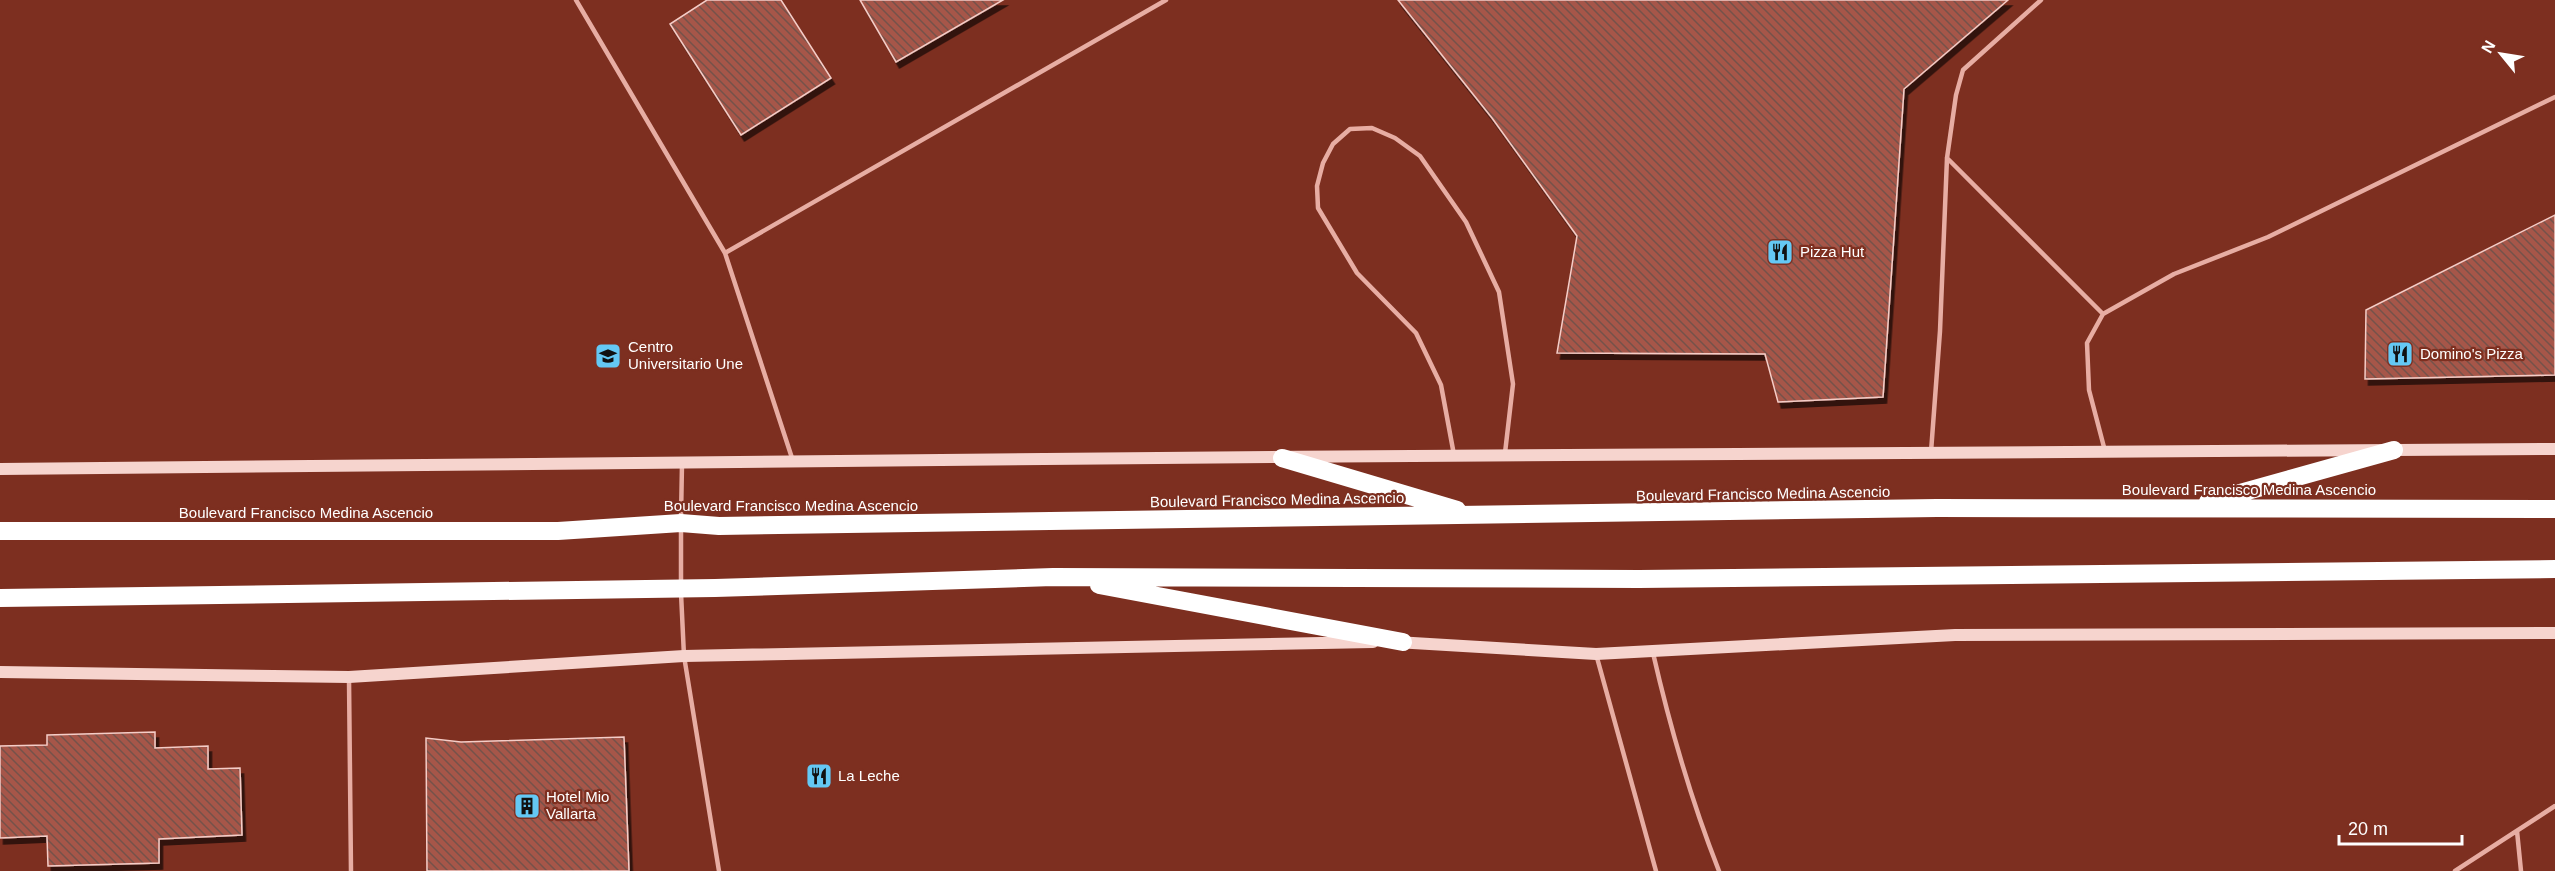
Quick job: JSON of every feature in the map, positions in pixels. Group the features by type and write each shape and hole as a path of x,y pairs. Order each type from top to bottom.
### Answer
{"highway":[{"path":"2185,508 2394,450"},
{"path":"1282,458 1476,516"},
{"name":"Boulevard Francisco Medina Ascencio","path":"0,531 558,531 681,523 719,526 1937,508 2555,509"},
{"path":"0,598 681,588 1053,577 1639,579 2555,569"},
{"path":"1053,577 1403,642"}],"main road":[{"path":"0,469 792,458 1282,458 2555,449"},
{"path":"0,672 349,677 684,656 1156,645 1403,642 1596,654 1955,635 2555,633"}],"lane":[{"path":"576,0 725,253 792,458"},
{"path":"725,253 1166,0"},
{"path":"1930,454 1940,331 1947,158 1956,95 1963,70 2041,0"},
{"path":"2106,453 2089,390 2087,343 2103,314 2174,274 2268,237 2555,97"},
{"path":"1455,456 1441,385 1416,333 1357,273 1318,207 1317,186 1323,163 1333,144 1350,129 1372,128 1395,138 1420,156 1466,222 1499,292 1513,384 1504,456"},
{"path":"1947,158 2103,314"},
{"path":"682,461 681,588 684,656 719,871"},
{"path":"1652,650 1675,739 1703,830 1719,871"},
{"path":"1596,654 1656,871"},
{"path":"349,677 351,871"},
{"path":"2455,871 2555,806"},
{"path":"2517,831 2521,871"}],"building":[{"path":"707,0 781,0 831,78 741,135 670,24"},
{"path":"860,0 1003,0 896,62"},
{"path":"1398,0 2008,0 1904,89 1883,397 1778,402 1765,354 1557,353 1577,236 1492,118"},
{"path":"2555,215 2555,375 2365,379 2366,310"},
{"path":"155,732 155,748 208,746 208,769 240,768 242,835 159,839 159,863 48,866 47,836 0,838 0,746 47,745 47,735"},
{"name":"Hotel Mio Vallarta","path":"624,737 629,871 427,871 426,738 461,742"}],"place":[{"name":"Pizza Hut","path":"1780,252"},
{"name":"Domino's Pizza","path":"2400,354"},
{"name":"Centro Universitario Une","path":"608,356"},
{"name":"La Leche","path":"819,776"},
{"name":"Hotel Mio Vallarta","path":"527,806"}]}
